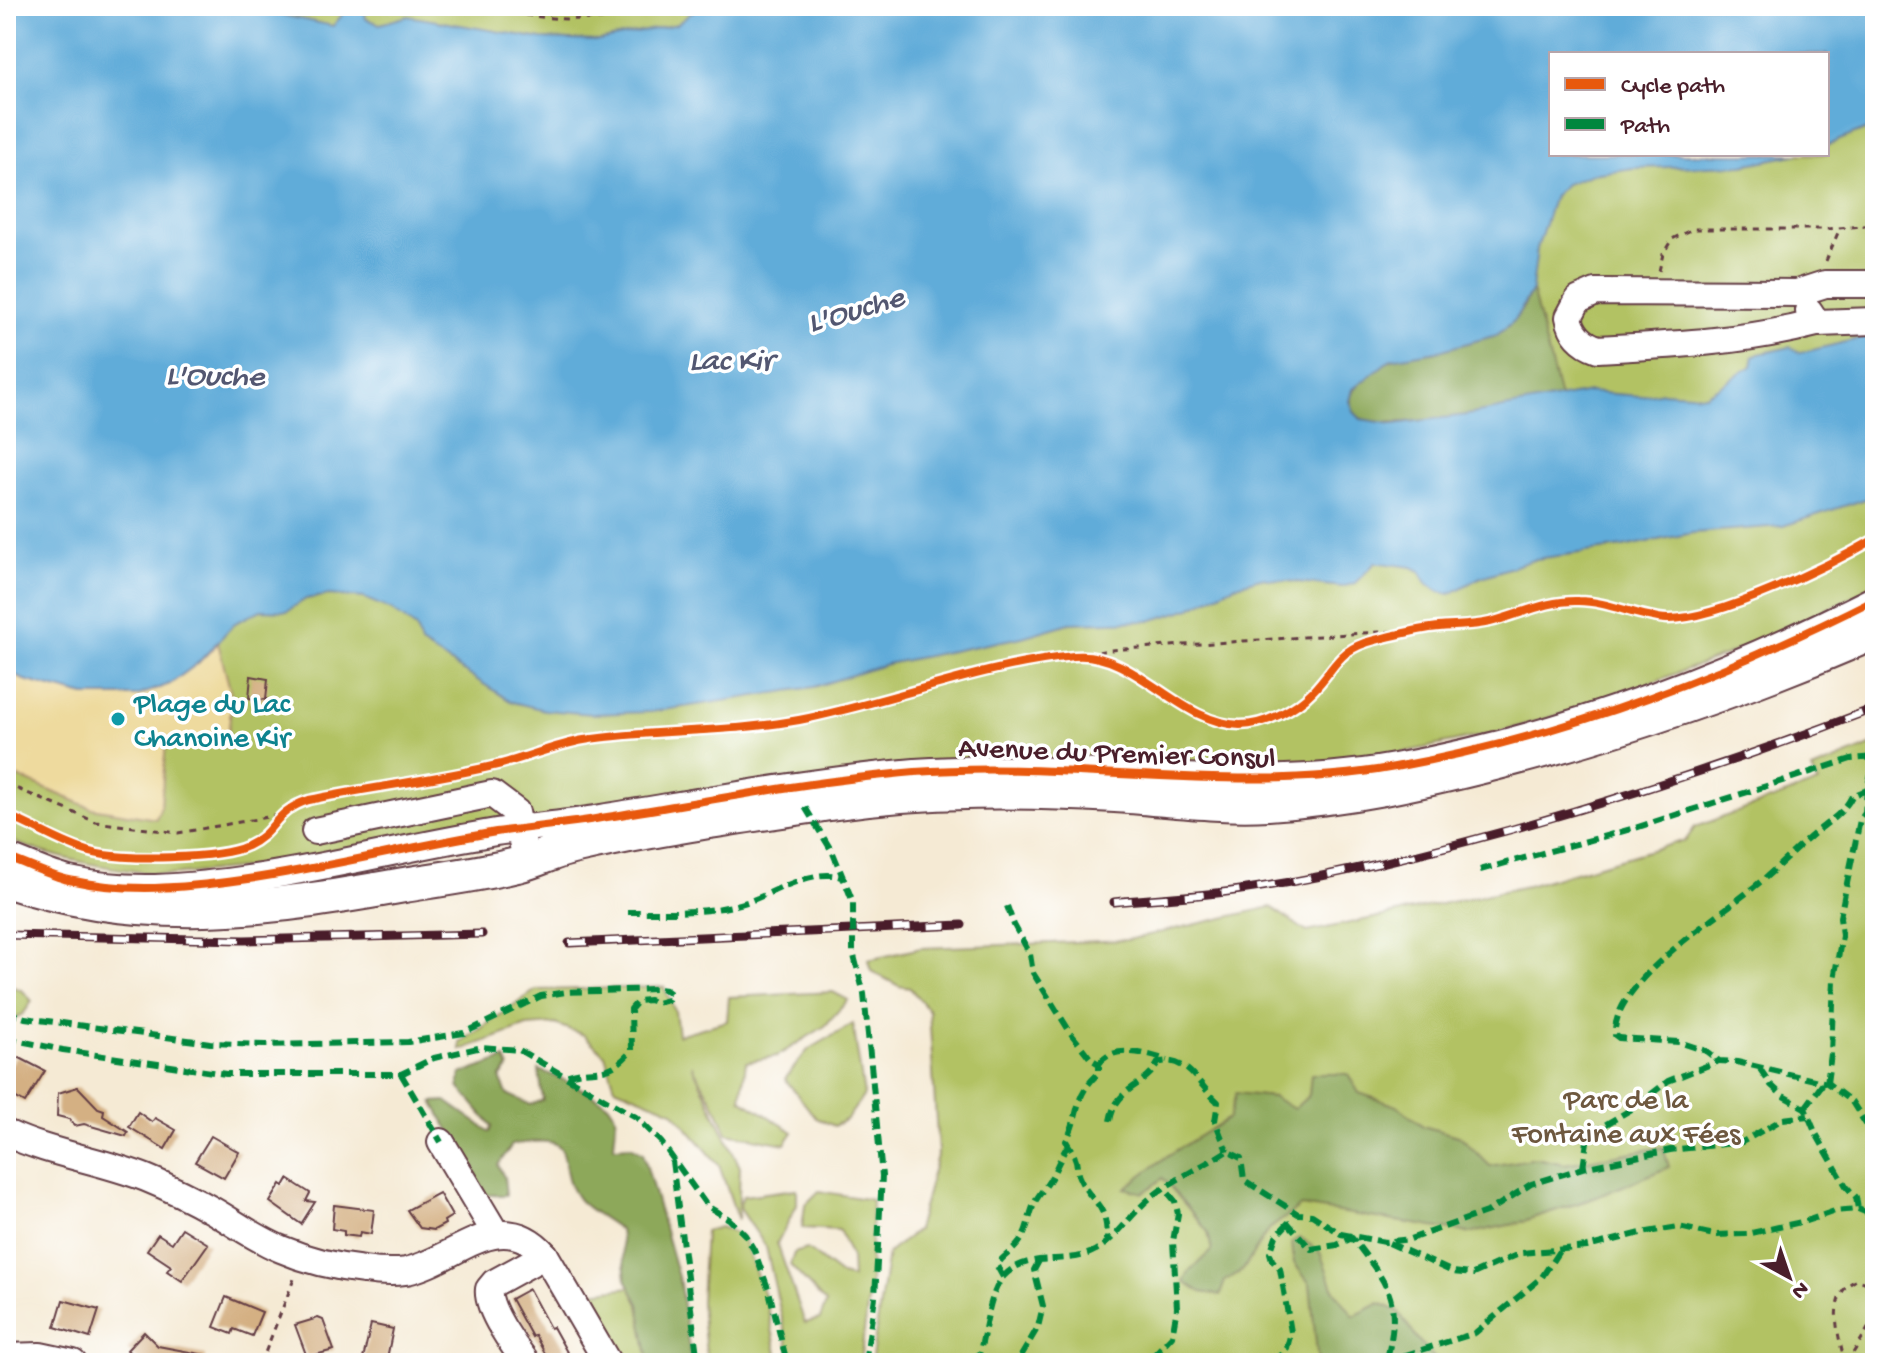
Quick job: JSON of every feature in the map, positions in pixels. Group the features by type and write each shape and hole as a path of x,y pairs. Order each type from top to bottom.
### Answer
{"main road":[{"name":"Avenue du Premier Consul","path":"1722,692 1791,655 1875,618"},
{"name":"Avenue du Premier Consul","path":"6,880 96,904 151,910 188,910 323,899 518,848 567,848 841,801 964,791 1089,794 1262,804 1353,795 1422,782 1552,749 1649,719 1795,666 1875,632"}],"street":[{"path":"1875,284 1825,284 1797,293 1596,292 1578,300 1569,317 1572,329 1587,346 1598,349 1705,344 1817,323 1875,321"},
{"path":"1797,293 1817,323"},
{"name":"Avenue du Premier Consul","path":"6,857 68,879 140,889 183,888 518,848 789,786 914,772 1012,768 1246,781 1322,778 1398,767 1501,743 1602,713 1739,662 1875,599"},
{"path":"315,831 492,794 516,812 518,848"},
{"path":"6,1133 144,1177 211,1209 259,1238 303,1257 363,1270 405,1271 496,1234 518,1236 530,1241 545,1255 608,1363"},
{"path":"441,1142 496,1234"},
{"path":"527,1363 490,1303 489,1289 494,1283 545,1255"},
{"path":"6,1357 40,1356 73,1363"}],"path":[{"path":"491,6 498,11 551,20 640,15 668,6"},
{"path":"1658,292 1663,254 1672,239 1693,229 1875,225"},
{"path":"1825,284 1827,256 1840,228"},
{"path":"254,843 279,815 292,805 309,800 496,765 582,740 788,722 844,711 982,673 1078,656 1165,646 1489,622 1528,608 1578,601 1663,619 1688,618 1773,588 1848,555 1875,539"},
{"path":"1356,644 1424,629"},
{"path":"1078,656 1106,660"},
{"path":"6,784 96,822 178,833 279,815"},
{"path":"261,1363 303,1257"},
{"path":"1846,1363 1836,1317 1838,1301 1846,1286 1857,1280 1866,1283 1875,1293"},
{"path":"1846,1363 1875,1317"}],"green space":[{"name":"Lac Kir","path":"6,6 1875,6 1875,587 1731,653 1586,707 1500,732 1348,764 1225,770 172,875 88,863 6,839"},
{"path":"1532,290 1560,398 1419,421 1368,420 1355,414 1351,405 1354,389 1374,369 1396,357 1444,349 1506,325 1524,307"},
{"name":"Parc de la Fontaine aux Fées","path":"1875,744 1875,1363 871,1363 888,1253 917,1230 938,1152 929,1011 910,988 899,986 871,971 868,960 921,948 1127,940 1271,907 1307,932 1527,886 1686,840 1695,827 1818,783 1812,770"},
{"path":"6,984 23,991 32,1001 24,1013 6,1024"},
{"path":"664,987 675,1011 678,1035 727,1021 729,997 833,992 848,1000 825,1026 777,1056 746,1062 741,1099 793,1132 785,1144 727,1133 692,1065 740,1167 738,1220 719,1165 673,1111 615,1087 605,1055 584,1035 555,1024 527,1026 461,1050 460,1043 536,990"},
{"path":"853,1024 864,1095 847,1119 834,1126 816,1118 785,1079 808,1050"},
{"path":"505,1059 509,1067 500,1078 507,1094 531,1105 543,1100 539,1070 556,1077 590,1093 612,1109 616,1123 614,1147 631,1146 643,1153 680,1284 691,1363 653,1363 648,1357 639,1304 626,1279 620,1230 579,1200 571,1187 559,1146 550,1142 512,1145 498,1165 504,1177 506,1195 486,1195 433,1102 446,1101 490,1132 492,1126 459,1087 461,1074"},
{"path":"1311,1074 1348,1074 1359,1093 1397,1106 1423,1126 1461,1137 1490,1166 1536,1158 1564,1164 1663,1147 1669,1167 1594,1198 1514,1224 1471,1233 1301,1206 1268,1230 1243,1270 1225,1281 1220,1295 1201,1292 1184,1282 1189,1272 1212,1251 1208,1232 1163,1178 1143,1193 1125,1188 1167,1156 1229,1118 1236,1093 1273,1097 1294,1109 1309,1095"},
{"path":"797,1189 797,1205 777,1243 805,1323 820,1319 826,1303 790,1265 794,1253 807,1249 841,1275 852,1278 851,1257 839,1230 802,1228 805,1205 819,1191 872,1200 870,1284 860,1363 792,1363 766,1247 739,1207 743,1196"},
{"path":"720,1227 742,1236 766,1300 779,1363 707,1363 701,1303 705,1231"},
{"path":"1300,1237 1320,1252 1334,1290 1354,1316 1380,1303 1398,1311 1439,1363 1318,1363 1310,1284 1294,1263 1292,1242"},
{"path":"630,1287 639,1304 648,1356 653,1363 626,1363 584,1293"}],"sand":[{"name":"Plage du Lac Chanoine Kir","path":"218,643 232,697 227,747 166,742 161,806 156,819 91,808 6,772 6,669 24,680 198,663"}],"water":[{"name":"Lac Kir","path":"6,6 240,6 333,26 343,14 343,6 364,6 366,19 380,24 408,16 542,39 599,41 677,24 700,6 1875,6 1875,126 1829,144 1829,52 1549,52 1549,156 1789,156 1743,165 1633,168 1592,174 1566,184 1554,196 1537,249 1532,290 1514,321 1497,335 1442,350 1391,359 1353,389 1350,401 1361,419 1393,424 1467,415 1589,392 1641,396 1663,392 1705,395 1752,366 1754,355 1790,347 1800,353 1875,335 1875,496 1783,526 1693,533 1536,559 1479,578 1450,594 1439,592 1427,583 1420,571 1412,567 1381,563 1375,563 1355,583 1342,587 1260,578 1234,586 1191,608 1150,621 1070,623 1022,637 887,664 814,687 651,712 592,714 545,710 512,702 421,644 416,628 392,610 364,598 329,595 306,599 287,611 261,610 235,623 198,663 170,684 137,696 85,696 24,680 6,669"}],"building":[{"path":"251,676 268,679 266,700 249,698"},
{"path":"16,1056 45,1071 25,1103 6,1092 6,1073"},
{"path":"78,1087 98,1108 104,1110 103,1116 128,1132 126,1136 84,1124 75,1126 69,1119 57,1116 58,1093"},
{"path":"138,1112 152,1122 155,1118 176,1130 165,1149 129,1127"},
{"path":"211,1136 239,1152 224,1178 195,1162"},
{"path":"288,1179 310,1193 306,1201 315,1202 301,1224 270,1202 281,1184 284,1186"},
{"path":"439,1193 452,1216 434,1230 420,1228 407,1210"},
{"path":"334,1205 374,1210 371,1234 360,1232 359,1237 332,1229"},
{"path":"182,1228 208,1244 182,1281 167,1271 171,1266 147,1250 158,1234 172,1243"},
{"path":"529,1289 573,1363 550,1363 535,1335 532,1337 511,1299"},
{"path":"226,1297 262,1312 252,1336 234,1329 232,1334 214,1327"},
{"path":"63,1300 99,1310 90,1338 55,1327"},
{"path":"318,1318 323,1320 334,1350 307,1357 295,1325"},
{"path":"371,1324 393,1329 386,1363 362,1363"},
{"path":"144,1332 158,1346 206,1355 206,1363 141,1363 127,1350"}],"railway":[{"path":"1114,902 1247,889 1314,878 1414,855 1513,829 1650,787 1875,708"},
{"path":"569,943 962,925"},
{"path":"6,935 244,940 482,934"}],"marked path":[{"path":"1480,870 1635,828 1851,759 1875,757"},
{"path":"1875,773 1870,777 1867,790 1852,796 1838,814 1768,875 1647,973 1618,1015 1615,1035 1619,1038 1679,1042 1706,1051 1719,1061 1737,1062 1827,1083 1852,1102 1869,1129 1875,1156"},
{"path":"1827,1083 1834,979 1842,936 1840,917 1860,820 1865,813 1867,790"},
{"path":"805,807 833,853 853,902 853,952 864,994 882,1176 875,1297 865,1363"},
{"path":"628,912 720,908 750,901 821,875 843,878"},
{"path":"1007,906 1030,954 1033,973 1072,1035 1091,1059 1099,1064 1099,1073 1081,1098 1066,1141 1076,1160 1079,1177 1102,1210 1107,1240"},
{"path":"6,1012 25,1018 210,1043 408,1042 464,1033 541,996 566,992 657,989 671,994 668,1000 656,1003 638,1001 631,1009 632,1050 623,1060 608,1069 566,1076"},
{"path":"6,1038 63,1050 226,1074 401,1074 434,1058 482,1047 519,1050 636,1117 661,1142 707,1206 729,1219 745,1235 769,1291 787,1363"},
{"path":"1099,1064 1105,1058 1122,1052 1167,1060"},
{"path":"1583,1168 1588,1135 1635,1107 1668,1081 1719,1061"},
{"path":"1110,1121 1118,1101 1146,1078 1158,1063 1177,1063 1191,1073 1218,1102 1215,1121 1227,1151"},
{"path":"1760,1069 1783,1096 1805,1108 1815,1132 1846,1186 1856,1197 1858,1209"},
{"path":"401,1074 441,1142"},
{"path":"1805,1108 1824,1082"},
{"path":"976,1363 990,1305 1004,1276 1025,1263 1084,1255 1096,1250 1158,1192 1227,1151 1241,1158 1244,1180 1298,1214 1312,1215 1341,1234 1385,1242 1410,1239 1489,1211 1531,1184 1583,1168 1670,1150 1742,1142 1783,1119 1808,1116"},
{"path":"1003,1277 997,1266 1021,1239 1034,1204 1068,1145"},
{"path":"672,1161 698,1363"},
{"path":"1137,1363 1148,1361 1172,1336 1177,1308 1173,1241 1178,1214 1175,1201 1165,1189"},
{"path":"1389,1243 1453,1272 1473,1274 1521,1253 1587,1247 1679,1227 1714,1235 1747,1234 1835,1211 1858,1209 1875,1216"},
{"path":"1275,1363 1287,1348 1291,1332 1280,1269 1270,1253 1276,1236 1292,1219"},
{"path":"1287,1222 1311,1249 1337,1245 1352,1238 1376,1269 1384,1282 1392,1308 1393,1323 1386,1363"},
{"path":"1387,1361 1475,1333 1542,1277 1559,1251"},
{"path":"1021,1356 1038,1327 1043,1306 1034,1270 1040,1259"}],"cycle path":[{"path":"6,815 69,844 104,855 170,857 216,854 257,841 288,810 309,800 474,770 584,740 799,720 1004,667 1074,656 1096,657 1117,664 1176,701 1218,722 1250,724 1280,715 1298,704 1345,654 1375,640 1424,629 1490,622 1567,601 1600,604 1656,618 1689,617 1715,611 1773,589 1875,539"},
{"path":"6,857 61,878 91,884 134,888 176,887 273,875 496,832 758,792 915,772 1035,770 1275,778 1335,775 1395,767 1519,739 1641,700 1760,653 1875,599"}],"place":[{"name":"Plage du Lac Chanoine Kir","path":"118,719"}],"water label":[{"name":"L'Ouche","path":"855,307"},
{"name":"L'Ouche","path":"215,373"}]}
